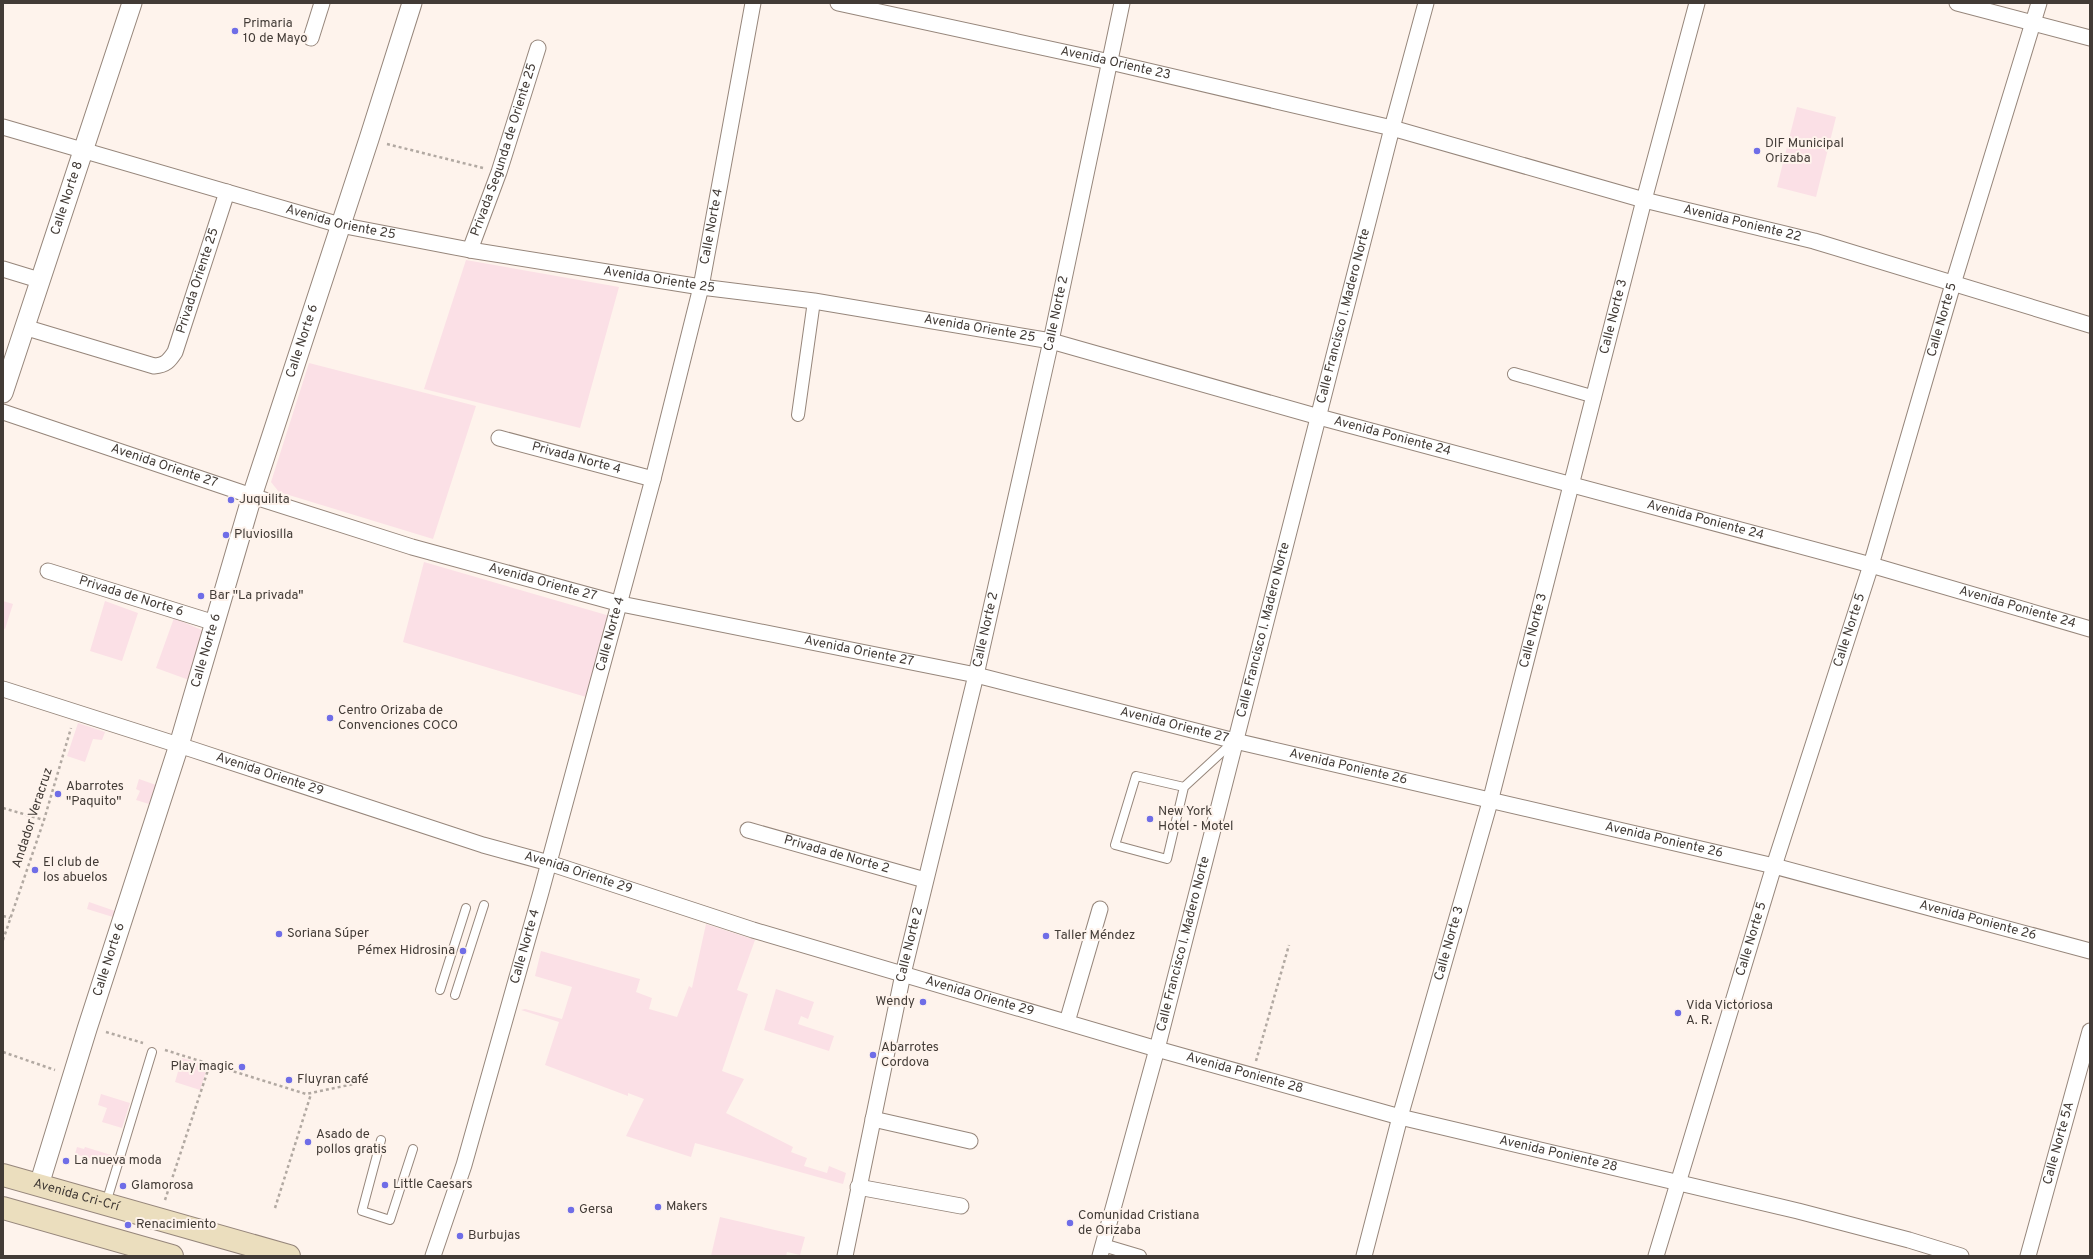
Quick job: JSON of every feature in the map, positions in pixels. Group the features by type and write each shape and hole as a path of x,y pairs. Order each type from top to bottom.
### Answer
{"main road":[{"name":"Avenida Cri-Crí","path":"3,1175 159,1218 236,1248 289,1256"},
{"path":"3,1208 172,1256"}],"street":[{"name":"Calle Norte 8","path":"3,394 132,3"},
{"path":"310,38 322,3"},
{"name":"Calle Norte 6","path":"39,1185 179,745 252,496 412,3"},
{"name":"Calle Norte 4","path":"433,1256 464,1165 621,604 653,479 701,287 753,3"},
{"name":"Avenida Oriente 23","path":"838,3 1110,62 1392,128"},
{"name":"Calle Norte 2","path":"845,1256 903,974 976,675 1051,340 1122,3"},
{"name":"Calle Francisco I. Madero Norte","path":"1101,1250 1157,1049 1392,128 1426,3"},
{"name":"Calle Norte 3","path":"1364,1256 1400,1117 1490,802 1644,200 1697,3"},
{"path":"1957,3 2090,38"},
{"name":"Calle Norte 5","path":"1656,1256 1774,866 1870,565 1953,284 2039,3"},
{"name":"Privada Segunda de Oriente 25","path":"470,250 499,172 538,48"},
{"name":"Avenida Oriente 25","path":"3,127 340,225 470,250 701,287 814,301 1051,340 1319,417"},
{"name":"Avenida Poniente 22","path":"1392,128 1644,200 1814,241 2090,325"},
{"name":"Privada Oriente 25","path":"24,328 154,366 163,365 170,361 175,352 227,192"},
{"path":"3,269 40,280"},
{"path":"798,415 814,301"},
{"path":"1514,374 1594,397"},
{"name":"Avenida Oriente 27","path":"3,412 252,496 412,547 621,604 976,675 1235,741"},
{"name":"Avenida Poniente 24","path":"1319,417 1870,565 2090,629"},
{"name":"Privada Norte 4","path":"499,438 653,479"},
{"name":"Privada de Norte 6","path":"48,571 214,623"},
{"name":"Avenida Oriente 29","path":"3,689 483,845 549,863 753,930 1157,1049"},
{"name":"Avenida Poniente 26","path":"1235,741 1490,802 1774,866 2090,952"},
{"name":"Privada de Norte 2","path":"748,830 925,880"},
{"path":"1067,1022 1100,909"},
{"name":"Calle Norte 5A","path":"2028,1256 2090,1031"},
{"name":"Avenida Poniente 28","path":"1157,1049 1252,1074 1400,1117 1678,1182 1901,1238 1961,1256"},
{"path":"873,1120 970,1141"},
{"path":"858,1187 961,1206"},
{"path":"1101,1250 1140,1256"}],"lane":[{"path":"1184,786 1136,776 1115,845 1167,859 1184,786 1235,741"},
{"path":"455,995 484,905"},
{"path":"440,990 466,908"},
{"path":"106,1203 152,1052"},
{"path":"382,1140 362,1211 390,1220 413,1149"}],"path":[{"path":"369,139 499,172"},
{"name":"Andador Veracruz","path":"3,940 44,820 72,724"},
{"path":"3,808 44,820"},
{"path":"3,916 10,918"},
{"path":"1252,1074 1289,944"},
{"path":"110,1033 147,1045"},
{"path":"161,1049 306,1094 368,1081"},
{"path":"3,1052 73,1076"},
{"path":"159,1218 210,1064"},
{"path":"275,1208 313,1093 313,1089"}],"shaded area":[{"path":"1797,107 1836,117 1816,197 1777,187"},
{"path":"466,260 619,287 580,428 424,389"},
{"path":"309,363 476,406 433,539 279,492 271,482"},
{"path":"424,562 610,616 586,697 403,642"},
{"path":"3,601 13,604 5,629 3,628"},
{"path":"105,601 138,613 122,661 90,651"},
{"path":"174,618 204,631 189,680 156,668"},
{"path":"78,723 105,732 102,740 93,739 85,762 67,756"},
{"path":"139,779 156,785 149,804 136,800 140,791 136,789"},
{"path":"89,902 115,911 113,917 87,909"},
{"path":"706,924 755,940 737,990 748,994 722,1071 744,1079 726,1113 793,1147 791,1152 807,1158 804,1166 827,1173 829,1166 846,1173 843,1184 695,1143 691,1157 626,1136 644,1099 628,1093 628,1096 545,1065 559,1022 521,1010 525,1009 562,1019 572,987 535,976 541,951 640,979 636,992 652,998 649,1009 677,1017 689,986 692,988"},
{"path":"776,989 814,1002 808,1019 801,1016 798,1024 834,1036 829,1051 764,1030"},
{"path":"182,1058 208,1065 200,1090 175,1082"},
{"path":"101,1094 130,1103 122,1128 102,1122 107,1108 98,1105"},
{"path":"77,1147 84,1149 85,1147 111,1155 109,1164 75,1154"},
{"path":"720,1217 805,1237 800,1255 787,1252 786,1256 711,1256"}],"place":[{"name":"Primaria 10 de Mayo","path":"235,31"},
{"name":"DIF Municipal Orizaba","path":"1757,151"},
{"name":"Juquilita","path":"231,500"},
{"name":"Pluviosilla","path":"226,535"},
{"name":"Bar \"La privada\"","path":"201,596"},
{"name":"Centro Orizaba de Convenciones COCO","path":"330,718"},
{"name":"Abarrotes \"Paquito\"","path":"58,794"},
{"name":"New York Hotel - Motel","path":"1150,819"},
{"name":"El club de los abuelos","path":"35,870"},
{"name":"Soriana Súper","path":"279,934"},
{"name":"Taller Méndez","path":"1046,936"},
{"name":"Pémex Hidrosina","path":"463,951"},
{"name":"Wendy","path":"923,1002"},
{"name":"Vida Victoriosa A. R.","path":"1678,1013"},
{"name":"Abarrotes Cordova","path":"873,1055"},
{"name":"Play magic","path":"242,1067"},
{"name":"Fluyran café","path":"289,1080"},
{"name":"Asado de pollos gratis","path":"308,1142"},
{"name":"La nueva moda","path":"66,1161"},
{"name":"Little Caesars","path":"385,1185"},
{"name":"Glamorosa","path":"123,1186"},
{"name":"Makers","path":"658,1207"},
{"name":"Gersa","path":"571,1210"},
{"name":"Comunidad Cristiana de Orizaba","path":"1070,1223"},
{"name":"Renacimiento","path":"128,1225"},
{"name":"Burbujas","path":"460,1236"}]}
